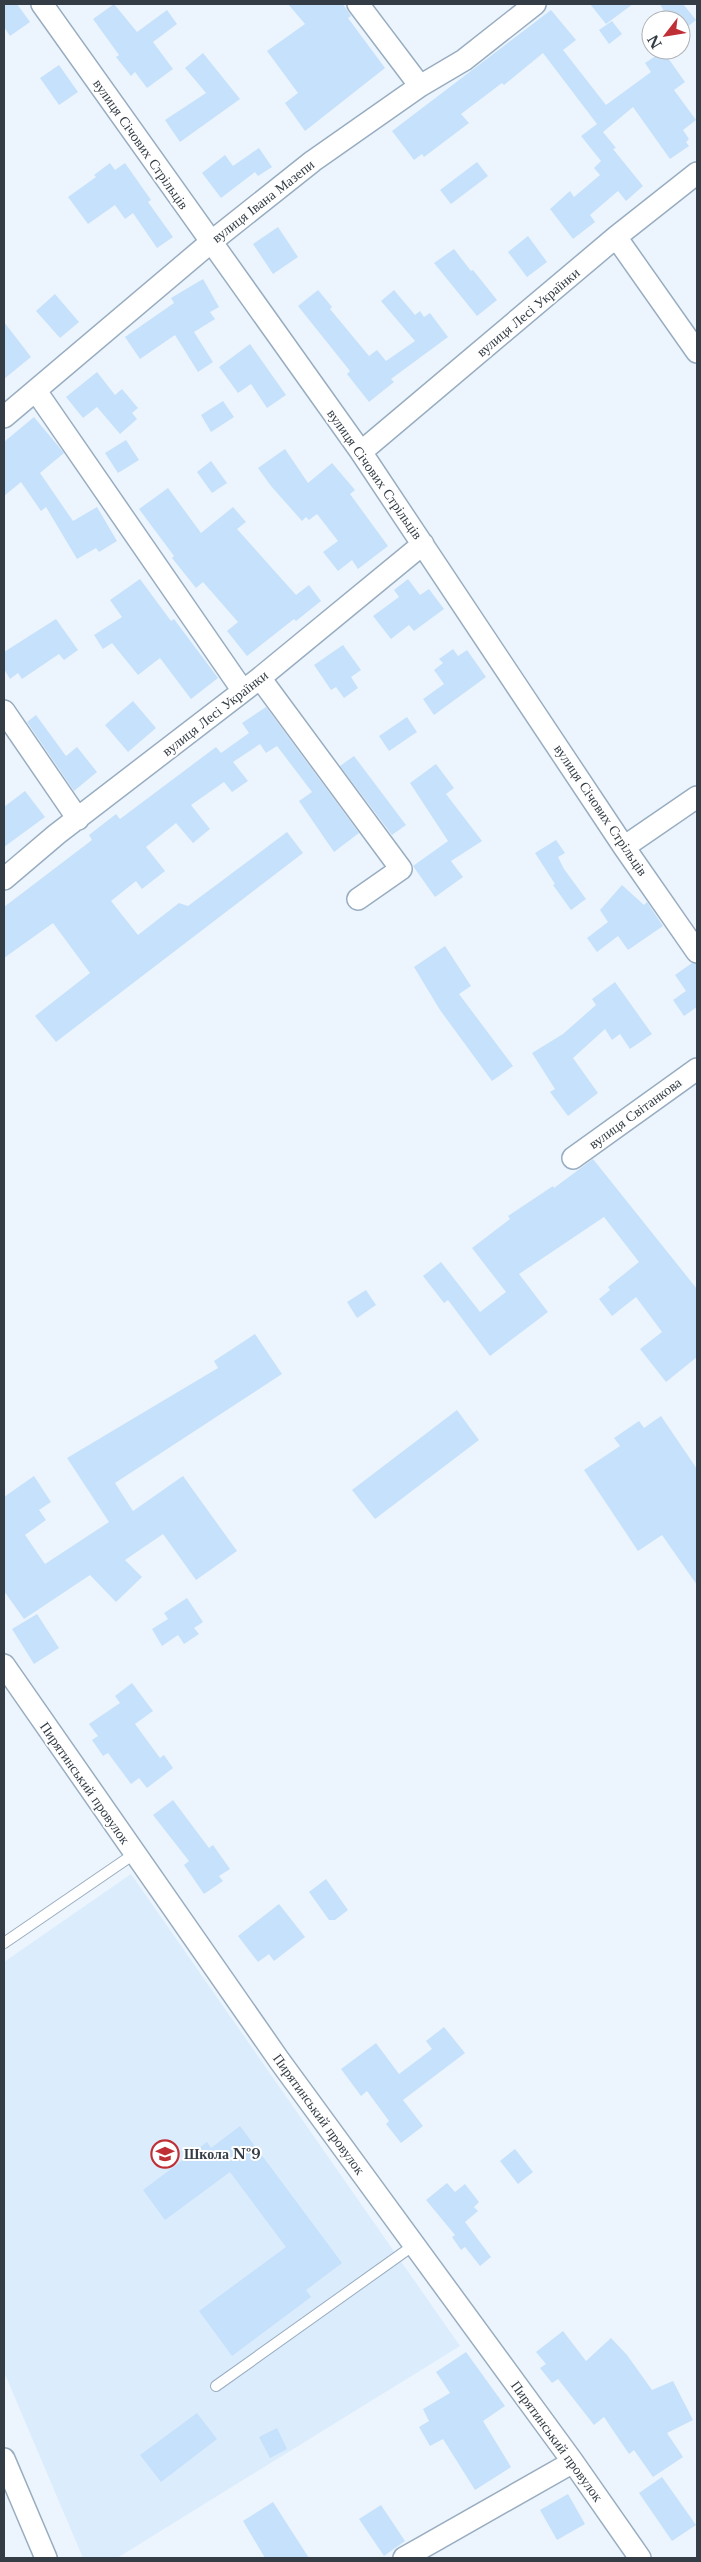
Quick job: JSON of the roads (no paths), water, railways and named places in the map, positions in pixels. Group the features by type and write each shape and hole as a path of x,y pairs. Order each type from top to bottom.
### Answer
{"street":[{"name":"вулиця Січових Стрільців","path":"42,4 361,452 624,847 697,952"},
{"path":"358,4 420,86"},
{"name":"вулиця Івана Мазепи","path":"4,417 211,242 313,161 420,86 464,60 535,4"},
{"name":"вулиця Лесі Українки","path":"361,452 616,238 697,173"},
{"path":"616,238 697,352"},
{"path":"36,391 243,691"},
{"name":"вулиця Лесі Українки","path":"4,879 260,678 423,544"},
{"path":"260,678 401,869 358,899"},
{"path":"4,711 78,819"},
{"path":"624,847 697,797"},
{"name":"вулиця Світанкова","path":"573,1158 697,1069"},
{"name":"Пирятинський провулок","path":"4,1665 12,1694 134,1854 279,2060 573,2462 640,2558"},
{"path":"4,2460 46,2558"},
{"path":"404,2558 573,2462"}],"lane":[{"path":"4,1943 134,1854"},
{"path":"216,2386 414,2245"}],"place":[{"name":"Школа №9","path":"165,2154"}]}
